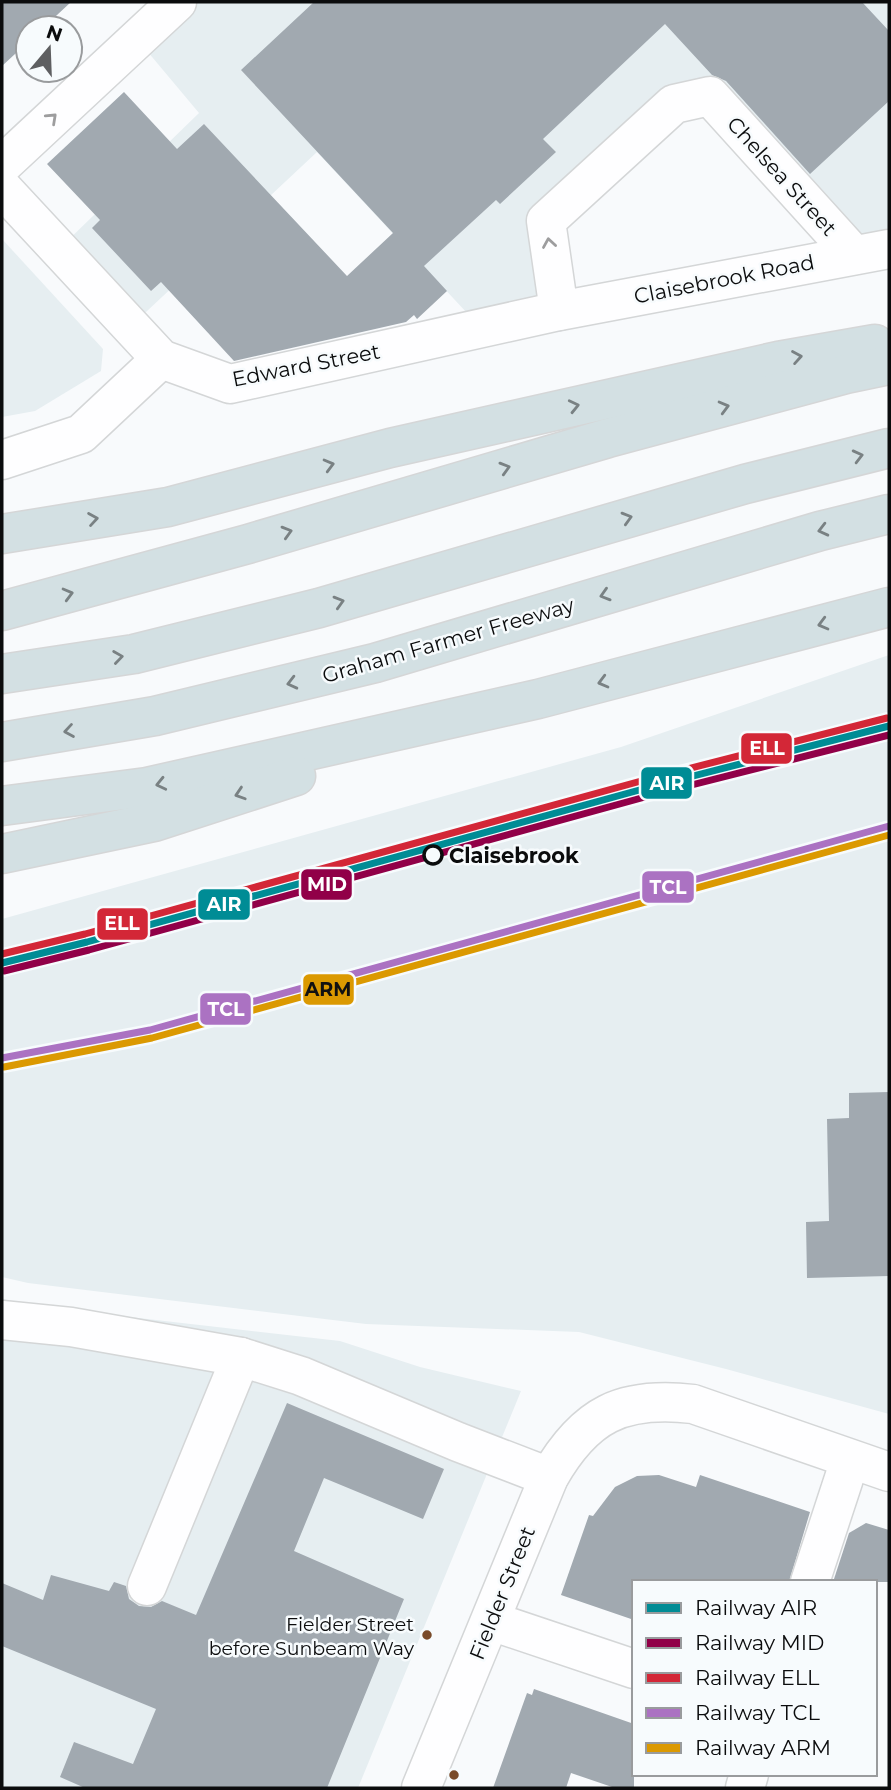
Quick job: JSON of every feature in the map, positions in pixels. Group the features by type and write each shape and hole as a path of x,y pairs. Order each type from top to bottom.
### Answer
{"highway":[{"path":"2,534 168,507 416,442 778,361 889,341"},
{"path":"2,611 248,544 608,438 846,374 889,365"},
{"path":"2,674 134,654 319,608 744,484 889,448"},
{"name":"Graham Farmer Freeway","path":"2,742 155,716 374,663 820,531 889,514"},
{"path":"2,806 147,787 538,699 889,607"},
{"path":"2,854 154,822 538,699"}],"street":[{"path":"2,164 177,2"},
{"name":"Chelsea Street","path":"559,310 546,220 674,104 710,96 872,252"},
{"name":"Edward Street","path":"2,188 161,359 230,384 559,310"},
{"name":"Claisebrook Road","path":"559,310 872,252"},
{"path":"2,460 82,434 161,359"},
{"path":"2,1320 71,1327 241,1357 301,1376 458,1442 549,1476"},
{"path":"148,1586 241,1357"},
{"name":"Fielder Street","path":"421,1788 549,1476 564,1450 586,1428 607,1414 633,1404 662,1401 693,1404 889,1472"},
{"path":"811,1580 850,1460"},
{"path":"491,1621 632,1668"}],"shaded area":[{"path":"177,2 889,2 889,249 854,255 709,96 546,220 559,311 481,328 317,152 131,326 59,249 199,113 137,39"},
{"path":"2,239 103,349 101,371 35,411 2,417"},
{"path":"889,655 889,1414 579,1332 366,1324 28,1283 2,1277 2,919 621,747"},
{"path":"2,1299 43,1307 340,1341 420,1367 521,1391 358,1788 2,1788"}],"building":[{"path":"2,2 71,2 58,14 14,14 14,55 2,66"},
{"path":"314,2 862,2 889,31 889,101 810,174 726,81 712,75 665,24 543,139 556,152 500,204 496,200 424,266 447,291 417,319 414,315 406,322 234,361 161,282 151,291 92,228 100,220 47,164 124,92 177,149 204,124 347,276 393,233 241,70"},
{"path":"889,1092 889,1276 807,1278 806,1222 829,1221 827,1119 849,1118 849,1093"},
{"path":"287,1403 444,1469 423,1519 324,1478 294,1551 404,1599 327,1788 85,1788 60,1777 74,1742 133,1764 156,1709 2,1646 2,1583 43,1600 51,1575 109,1591 114,1582 126,1586 129,1599 139,1606 151,1607 162,1601 196,1615"},
{"path":"659,1475 696,1487 700,1475 810,1512 790,1580 632,1580 632,1619 561,1595 589,1515 593,1516 615,1487 637,1476"},
{"path":"866,1523 889,1530 889,1582 834,1580 849,1533"},
{"path":"534,1689 632,1723 634,1788 615,1788 571,1773 566,1788 493,1788 527,1693 532,1695"}],"rail line":[{"name":"ELL","path":"2,954 85,934 652,778 887,718"},
{"name":"AIR","path":"2,963 654,786 889,726"},
{"name":"MID","path":"4,971 656,794 889,735"},
{"name":"TCL","path":"2,1058 150,1030 889,826"},
{"name":"ARM","path":"4,1067 152,1038 889,835"}],"place":[{"name":"Claisebrook","path":"433,855"},
{"name":"Fielder Street before Sunbeam Way","path":"427,1635"}]}
